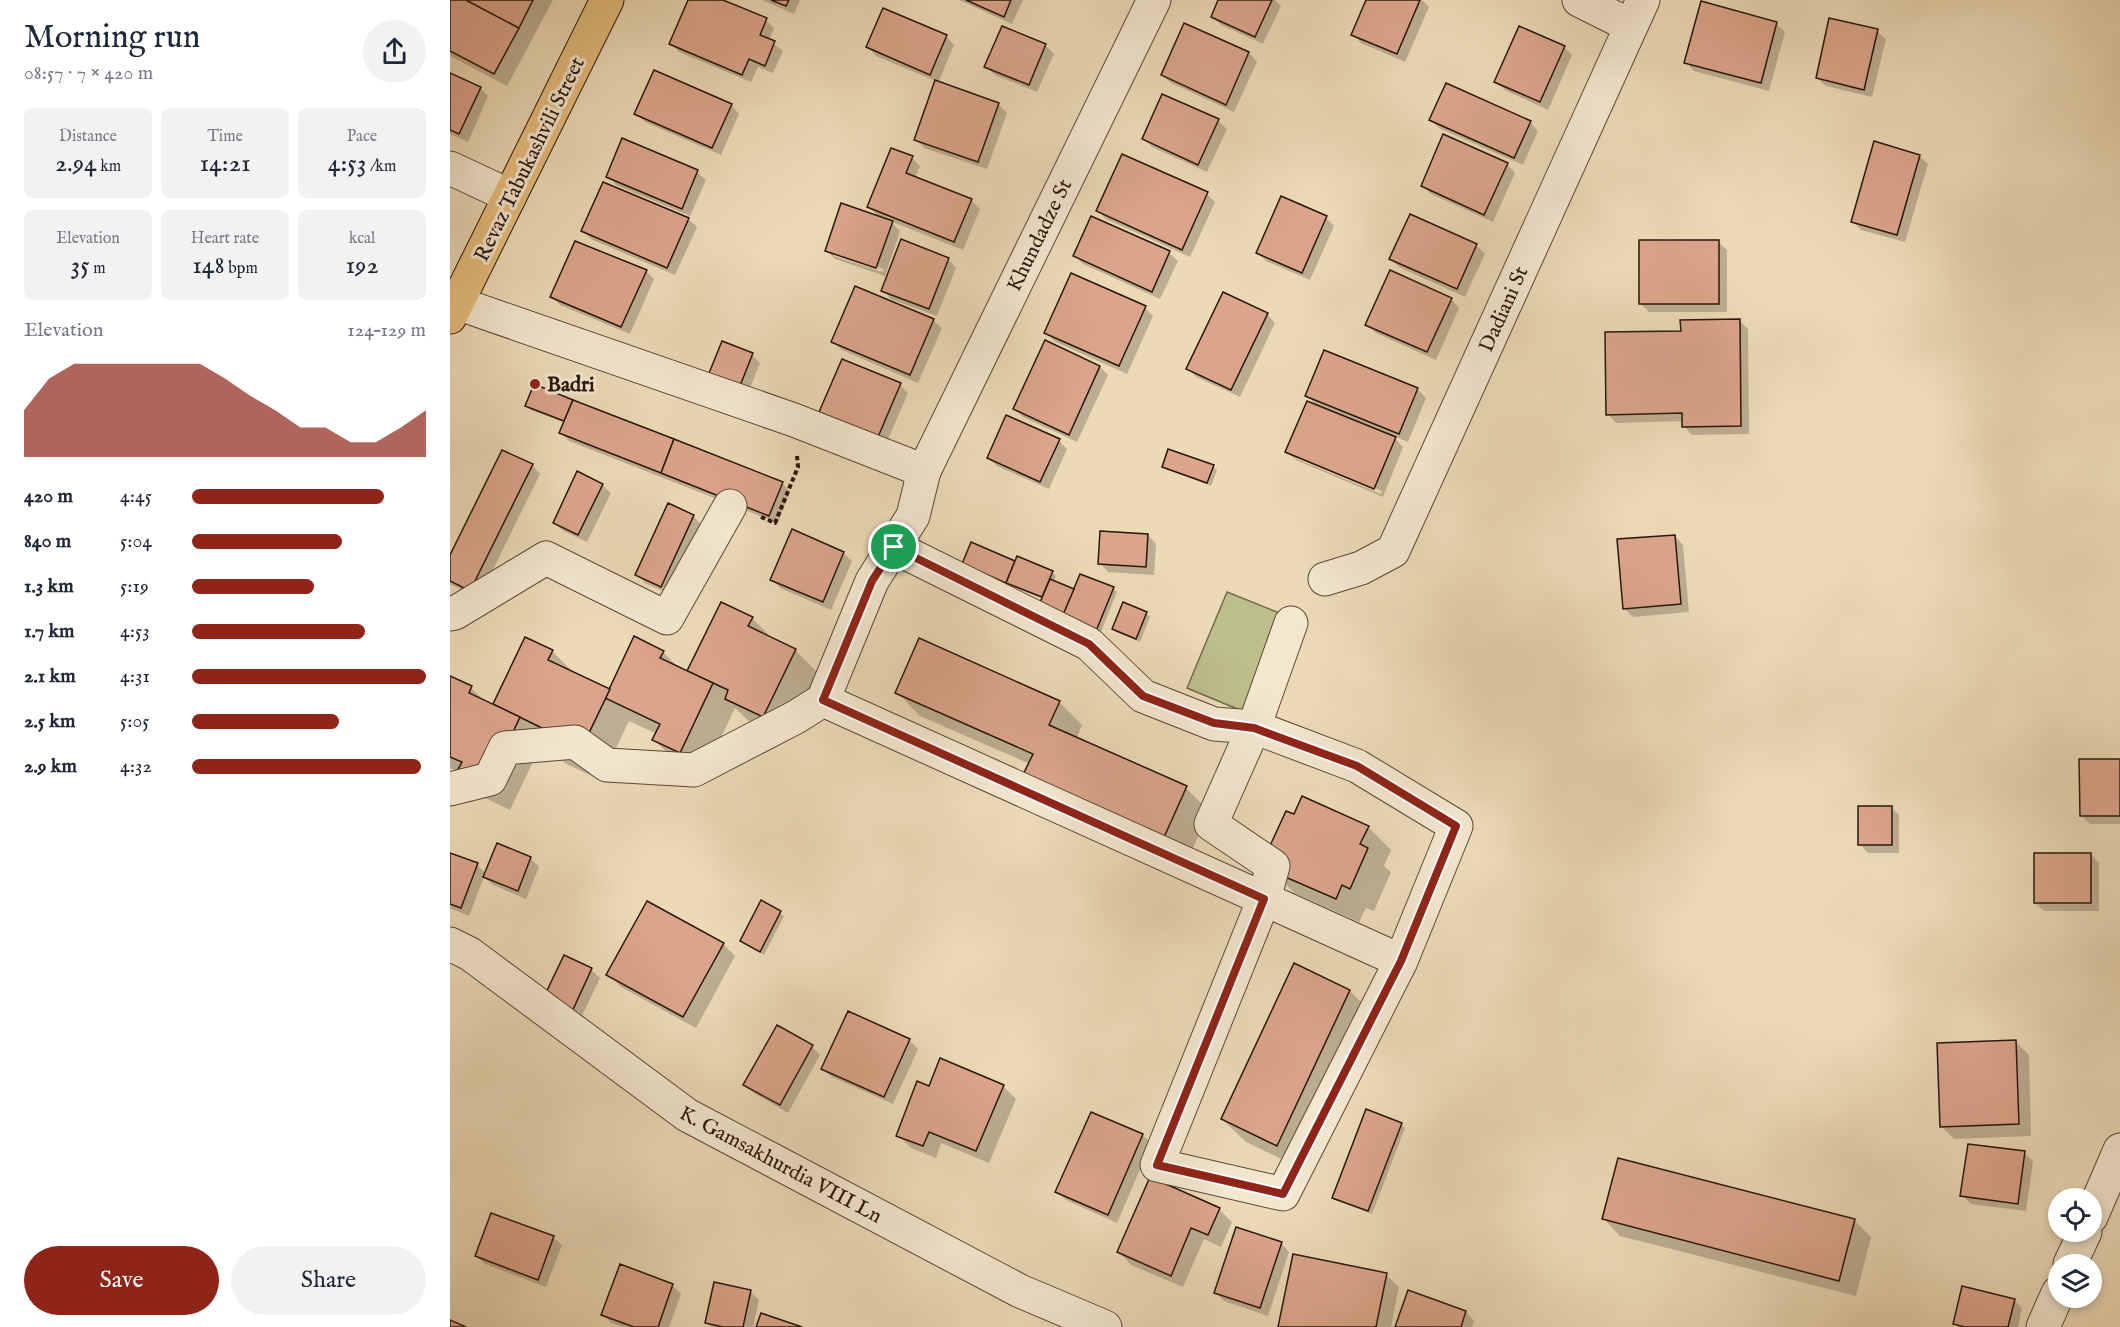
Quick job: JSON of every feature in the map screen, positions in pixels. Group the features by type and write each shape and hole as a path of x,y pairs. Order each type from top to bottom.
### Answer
{"main road":[{"name":"Revaz Tabukashvili Street","path":"454,310 607,0"}],"street":[{"name":"Khundadze St","path":"823,700 872,581 913,516 924,471 1154,0"},
{"path":"1579,0 1637,13"},
{"name":"Dadiani St","path":"1324,579 1361,568 1393,551 1637,13"},
{"path":"450,168 510,196"},
{"path":"454,310 794,420 924,471"},
{"path":"450,614 454,614 546,558 667,618 729,506"},
{"path":"894,547 1089,644 1143,696 1214,723 1254,728 1357,766 1456,826 1401,961 1283,1194 1157,1165 1264,899 1273,866 1211,824 1254,728 1291,623"},
{"path":"450,789 490,778 506,748 575,742 607,765 694,770 796,717 823,700 1401,961"},
{"name":"K. Gamsakhurdia VIII Ln","path":"450,944 470,954 687,1115 1020,1291 1105,1327"},
{"path":"2102,1192 2120,1150"},
{"path":"2043,1327 2051,1308"}],"path":[{"path":"729,506 775,522 798,467 794,420"}],"green space":[{"path":"1227,592 1282,614 1242,711 1187,688"}],"building":[{"path":"450,0 466,0 519,28 494,74 450,51"},
{"path":"466,0 533,0 519,28"},
{"path":"688,0 723,0 767,18 760,35 775,41 765,66 749,59 742,75 669,44"},
{"path":"771,0 789,0 786,6"},
{"path":"966,0 1011,0 1004,17"},
{"path":"1218,0 1272,0 1255,37 1211,17"},
{"path":"1366,0 1420,0 1397,54 1351,35"},
{"path":"1701,1 1777,22 1761,83 1684,63"},
{"path":"883,8 947,35 930,75 866,47"},
{"path":"1829,18 1878,29 1864,90 1816,78"},
{"path":"1184,23 1249,52 1226,105 1161,75"},
{"path":"1002,26 1046,44 1029,85 984,67"},
{"path":"1519,26 1565,46 1540,102 1494,82"},
{"path":"654,70 732,104 712,148 634,114"},
{"path":"450,73 481,87 459,134 450,130"},
{"path":"935,80 999,103 978,162 914,140"},
{"path":"1446,83 1531,121 1514,158 1429,120"},
{"path":"1162,94 1219,119 1198,165 1142,139"},
{"path":"1443,134 1508,163 1484,215 1421,186"},
{"path":"622,138 698,170 682,209 606,177"},
{"path":"1874,141 1920,155 1897,235 1851,222"},
{"path":"891,148 913,156 906,173 972,199 954,242 867,207"},
{"path":"1122,154 1208,192 1182,250 1096,211"},
{"path":"603,182 689,218 667,268 581,231"},
{"path":"1281,196 1327,216 1302,273 1256,253"},
{"path":"841,203 893,221 876,268 825,251"},
{"path":"1410,214 1477,244 1457,289 1389,259"},
{"path":"1091,216 1170,251 1152,292 1073,256"},
{"path":"901,239 949,258 929,309 881,291"},
{"path":"1639,240 1719,240 1719,304 1639,304"},
{"path":"575,241 647,270 621,327 550,297"},
{"path":"1390,270 1452,298 1427,352 1365,325"},
{"path":"1071,273 1146,306 1119,366 1044,333"},
{"path":"855,286 934,319 910,375 831,342"},
{"path":"1223,292 1268,313 1231,390 1186,369"},
{"path":"1740,319 1741,426 1682,427 1682,413 1606,415 1605,332 1681,331 1680,320"},
{"path":"1045,340 1100,366 1069,435 1013,409"},
{"path":"722,341 753,353 736,396 705,383"},
{"path":"1324,350 1418,388 1399,434 1305,396"},
{"path":"842,359 901,383 878,437 819,412"},
{"path":"534,384 573,400 564,421 525,406"},
{"path":"573,400 674,439 661,473 559,433"},
{"path":"1307,401 1396,437 1374,489 1285,452"},
{"path":"1006,415 1060,439 1040,482 987,458"},
{"path":"674,439 783,482 769,516 661,473"},
{"path":"1168,449 1214,465 1207,483 1162,467"},
{"path":"502,450 533,464 470,591 450,581 450,555"},
{"path":"577,471 603,484 578,535 553,523"},
{"path":"668,503 694,515 661,587 635,575"},
{"path":"792,529 844,552 823,602 770,580"},
{"path":"1100,531 1148,534 1146,567 1098,564"},
{"path":"1675,535 1681,604 1623,609 1617,539"},
{"path":"971,542 1015,561 1006,583 962,564"},
{"path":"1017,556 1053,571 1042,597 1006,583"},
{"path":"1080,574 1114,587 1096,631 1062,617"},
{"path":"1050,579 1074,589 1062,617 1038,607"},
{"path":"721,602 753,617 748,626 796,649 763,717 725,699 728,690 687,671"},
{"path":"1123,602 1147,612 1136,639 1112,629"},
{"path":"634,636 664,651 660,658 713,683 680,753 652,740 660,724 605,698"},
{"path":"525,637 553,650 548,660 610,689 577,758 546,730 493,704"},
{"path":"919,638 1060,701 1049,725 1187,786 1161,844 1020,781 1033,754 895,693"},
{"path":"450,676 472,686 469,693 520,717 487,788 456,773 462,762 450,757"},
{"path":"2079,759 2120,759 2120,816 2080,816"},
{"path":"1302,796 1369,826 1360,844 1368,848 1350,889 1342,885 1336,899 1269,870 1269,848 1286,811 1294,814"},
{"path":"1858,806 1892,806 1892,845 1858,845"},
{"path":"497,843 531,857 518,891 483,877"},
{"path":"450,853 478,863 461,908 450,904"},
{"path":"2034,853 2091,853 2091,903 2034,903"},
{"path":"761,900 781,911 760,952 740,941"},
{"path":"647,901 724,943 683,1017 606,975"},
{"path":"564,955 592,968 571,1014 542,1001"},
{"path":"1294,963 1350,990 1277,1146 1221,1119"},
{"path":"848,1011 910,1039 884,1097 821,1069"},
{"path":"777,1025 813,1045 780,1105 743,1085"},
{"path":"2016,1040 2019,1124 1940,1127 1937,1043"},
{"path":"940,1058 1004,1085 976,1151 929,1132 923,1146 896,1136 917,1081 929,1086"},
{"path":"1366,1109 1402,1123 1368,1211 1332,1198"},
{"path":"1091,1112 1143,1134 1108,1215 1055,1192"},
{"path":"1968,1144 2025,1151 2018,1204 1960,1196"},
{"path":"1618,1158 1855,1219 1839,1281 1602,1219"},
{"path":"1150,1177 1220,1208 1208,1235 1191,1228 1171,1276 1117,1252"},
{"path":"491,1213 554,1236 538,1280 475,1256"},
{"path":"1236,1227 1282,1242 1260,1308 1214,1293"},
{"path":"1293,1254 1387,1273 1376,1327 1278,1327"},
{"path":"620,1264 673,1284 658,1327 634,1327 601,1315"},
{"path":"714,1282 751,1290 743,1327 723,1327 705,1323"},
{"path":"1962,1286 2015,1299 2008,1327 1965,1327 1953,1324"},
{"path":"1408,1290 1466,1311 1461,1327 1395,1327"},
{"path":"761,1313 802,1327 756,1327"},
{"path":"450,1320 466,1327 450,1327"}],"place":[{"name":"Badri","path":"535,384"}],"route":[{"path":"894,547 1089,644 1143,696 1214,723 1254,728 1357,766 1456,826 1401,961 1283,1194 1157,1165 1264,899 823,700 872,581 894,547"}]}
